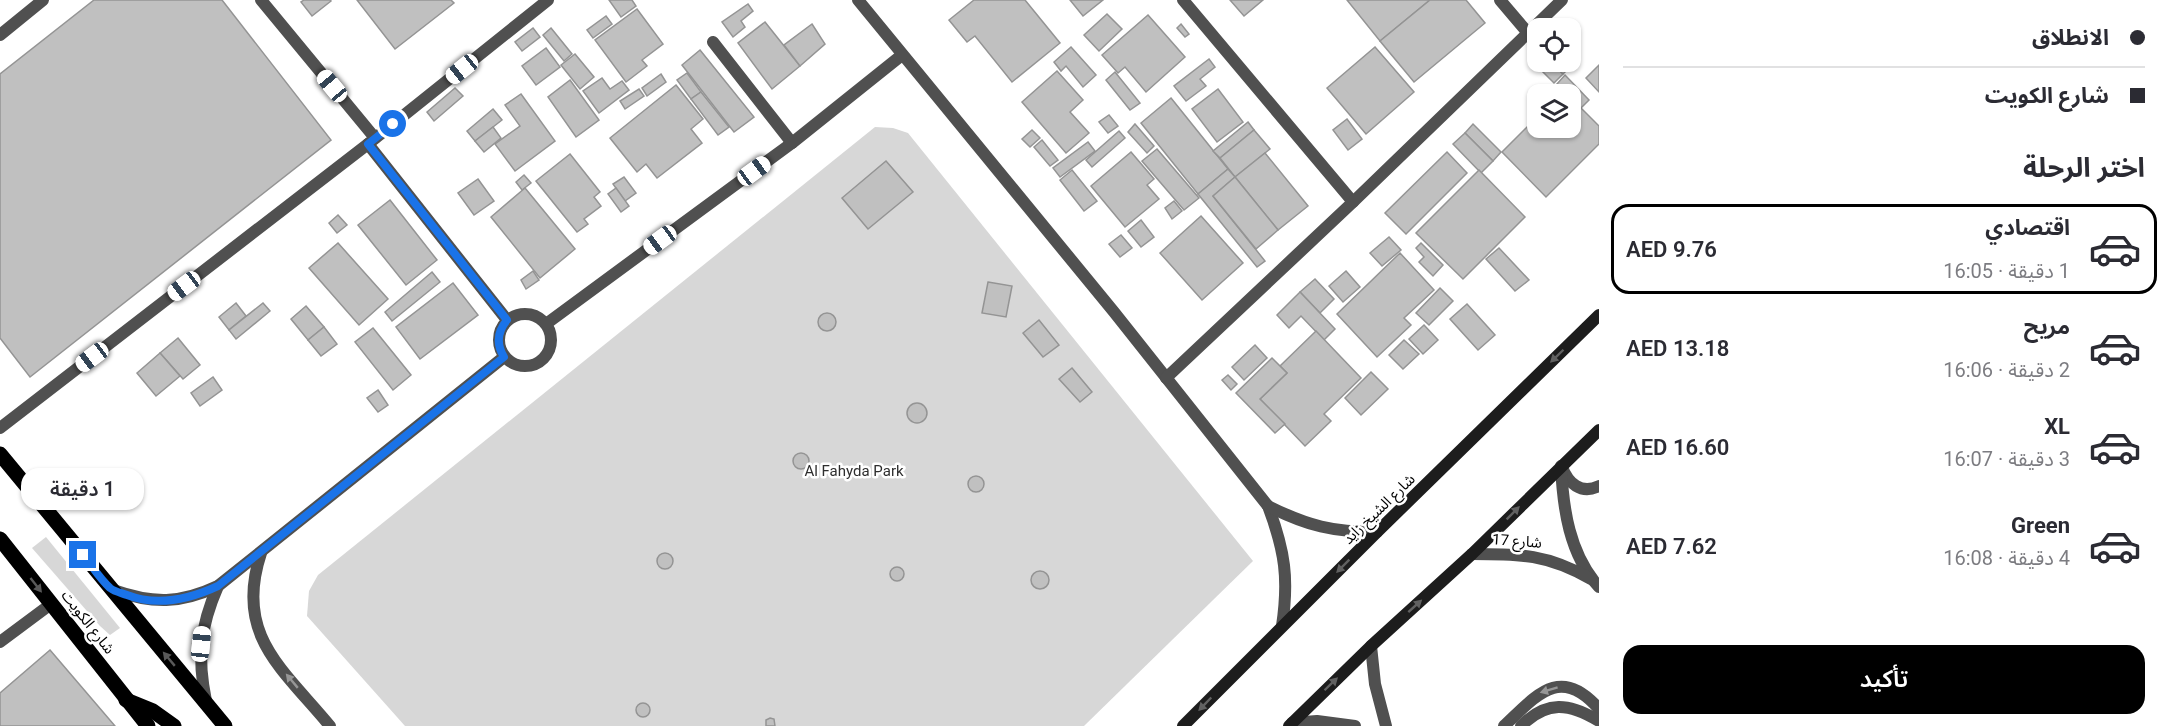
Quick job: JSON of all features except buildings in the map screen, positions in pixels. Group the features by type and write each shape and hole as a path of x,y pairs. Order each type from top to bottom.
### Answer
{"main road":[{"name":"شارع الشيخ زايد","path":"1183,726 1599,315"},
{"path":"1290,725 1371,646 1472,554 1599,430"},
{"path":"0,454 225,726"},
{"name":"شارع الكويت","path":"0,539 148,726"},
{"path":"126,700 153,711 174,726"}],"street":[{"path":"0,35 43,0"},
{"path":"261,0 372,141 507,320"},
{"path":"0,428 372,141 548,0"},
{"path":"858,0 1268,506 1279,535 1285,565 1286,596 1282,626"},
{"path":"1183,0 1353,202"},
{"path":"1500,0 1527,32"},
{"path":"1544,18 1563,0"},
{"path":"1166,378 1527,34"},
{"path":"713,42 792,143"},
{"path":"546,324 792,143 902,55"},
{"path":"523,314 532,314 546,324 552,341 544,358 529,367 520,367 504,357 498,342 502,326 507,320 523,314"},
{"path":"111,589 132,597 165,601 198,596 218,586 504,357"},
{"path":"1561,466 1566,478 1574,486 1584,490 1599,486"},
{"name":"شارع 17","path":"1561,466 1562,499 1568,528 1595,583"},
{"path":"1268,506 1294,519 1321,528 1348,532 1377,532"},
{"path":"261,553 252,593 253,614 258,633 268,651 330,726"},
{"name":"شارع 17","path":"1472,554 1526,554 1551,560 1595,583"},
{"path":"206,704 200,656 204,624 218,586"},
{"path":"0,642 51,604"},
{"path":"1371,646 1375,684 1386,726"},
{"path":"1504,726 1542,691 1555,687 1570,687 1583,693 1599,709"},
{"path":"1521,726 1535,714 1556,707 1578,710 1599,721"},
{"path":"1290,725 1317,721 1355,726"}],"green space":[{"name":"Al Fahyda Park","path":"875,127 893,128 908,133 1253,561 1084,726 405,726 307,616 309,591 318,575"},
{"path":"46,537 120,628 110,635 100,626 32,548"}],"route":[{"path":"83,555 111,589 132,597 154,601 198,596 218,586 261,553 504,357 498,342 502,326 507,320 368,144 393,124"}]}
